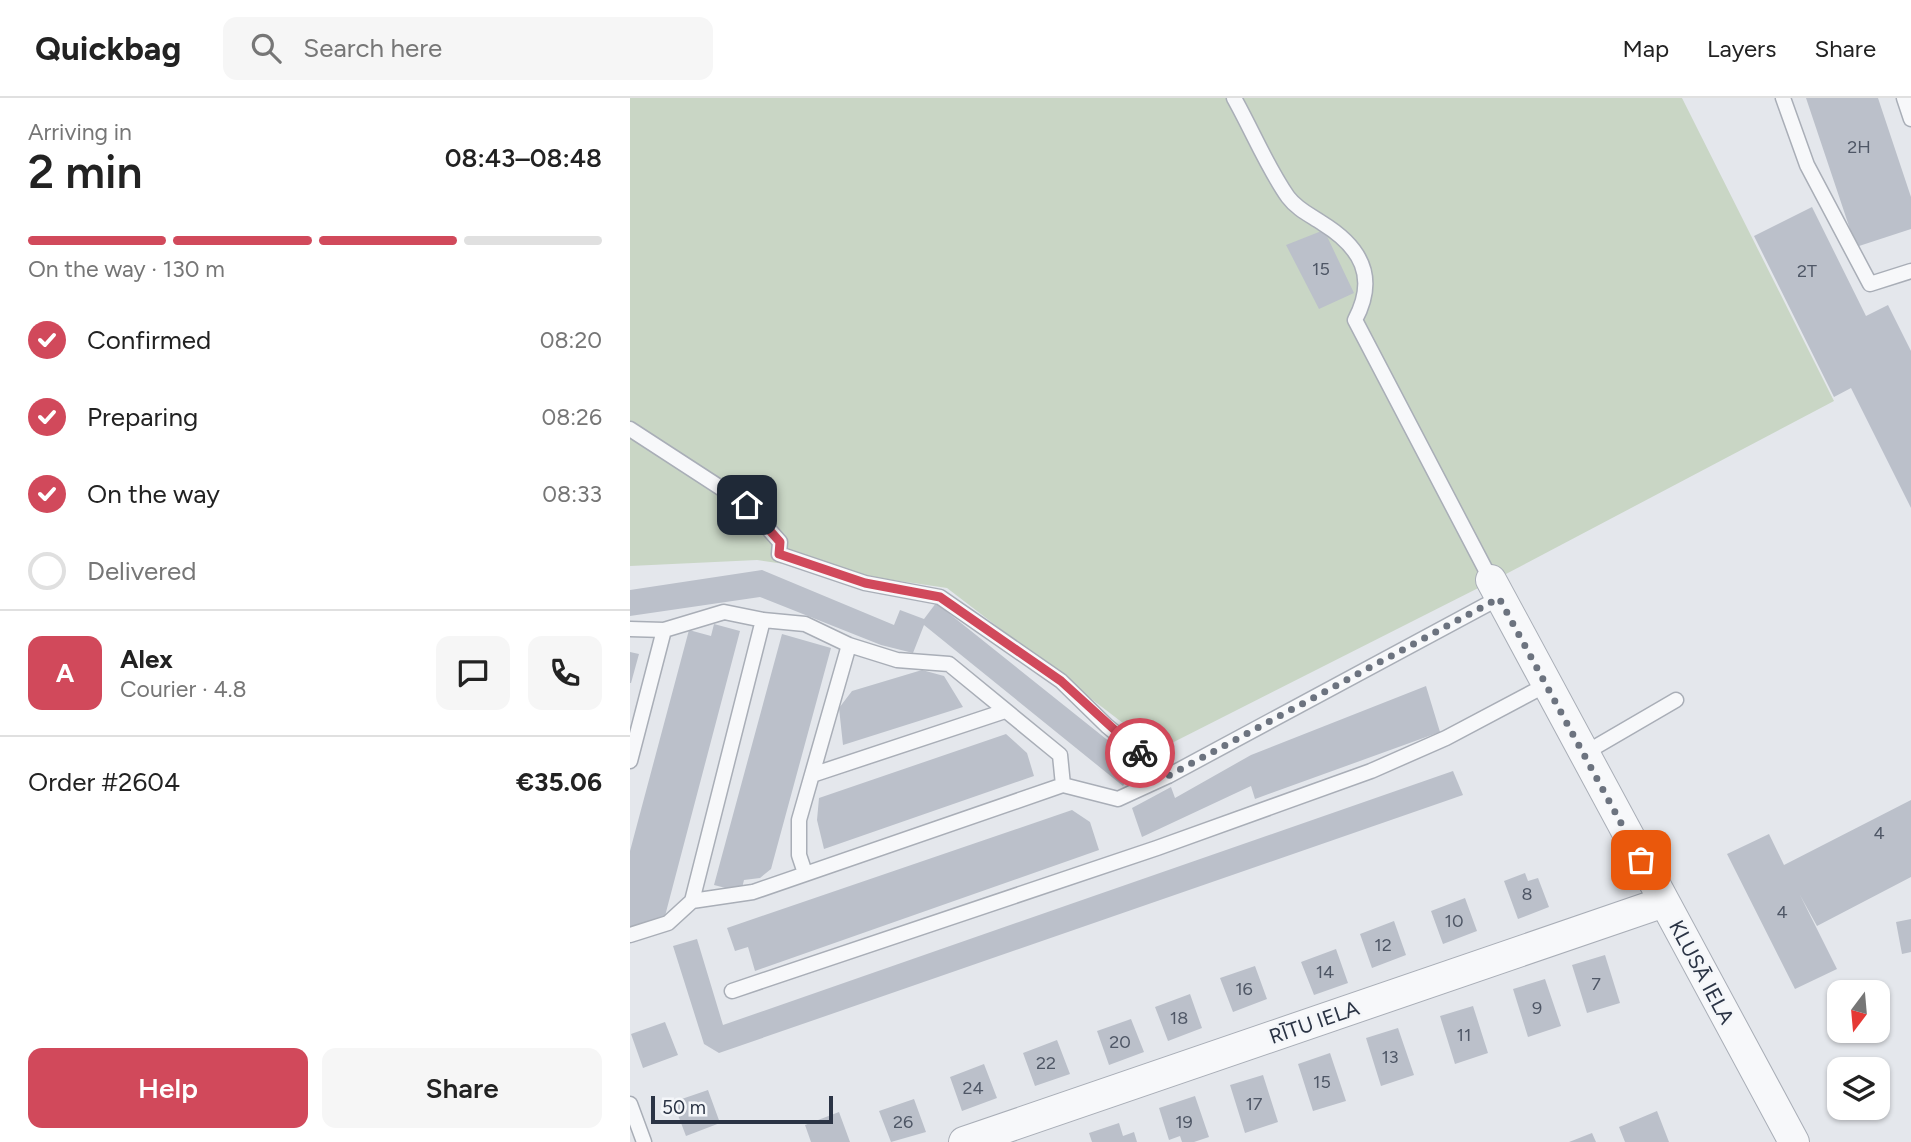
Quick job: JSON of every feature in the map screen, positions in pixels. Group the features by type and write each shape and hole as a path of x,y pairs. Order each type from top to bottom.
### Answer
{"street":[{"name":"KLUSĀ IELA","path":"1495,589 1664,902 1787,1140"},
{"name":"RĪTU IELA","path":"964,1142 1664,902"}],"lane":[{"path":"692,901 753,892 1063,785 1118,799 1168,776 1495,589 1354,320 1364,302 1367,284 1362,262 1352,248 1289,198 1234,98"},
{"path":"1783,98 1807,165 1870,284 1911,271"},
{"path":"1904,98 1911,119"},
{"path":"630,429 747,505 780,542 779,554 865,583 940,597 1061,681 1107,726 1168,776"},
{"path":"630,629 664,630 724,612 763,620 805,624 849,645 897,660 949,664 1060,755 1063,785"},
{"path":"630,935 668,923 692,901 763,620"},
{"path":"630,761 664,630"},
{"path":"805,873 799,855 799,820 849,645"},
{"path":"732,991 1157,848 1371,771 1446,738 1546,685"},
{"path":"1585,753 1676,701"},
{"path":"812,775 1004,711"},
{"path":"630,1104 644,1142"}],"green space":[{"path":"630,98 1682,98 1834,401 1506,574 1158,750 947,588 757,560 630,566"}],"building":[{"path":"1806,98 1878,98 1911,197 1911,229 1856,247"},
{"path":"1812,207 1866,316 1888,305 1911,351 1911,508 1851,388 1834,397 1754,236"},
{"path":"1324,230 1354,293 1319,309 1286,245"},
{"path":"762,570 894,625 900,610 924,619 936,603 1150,774 1131,789 1125,783 1123,786 924,625 913,653 881,645 760,597 630,616 630,590"},
{"path":"714,624 740,631 665,916 636,929 630,927 630,851 689,630 711,636"},
{"path":"782,634 831,648 771,869 760,878 744,880 741,892 714,885"},
{"path":"630,652 639,654 631,683 630,683"},
{"path":"922,670 944,676 963,707 843,745 839,708 852,691"},
{"path":"1426,686 1440,732 1255,799 1251,786 1142,837 1132,808 1171,787 1175,798 1251,755"},
{"path":"1006,734 1027,753 1034,776 824,849 817,820 819,798"},
{"path":"1453,771 1463,795 719,1053 704,1044 673,946 697,939 723,1025"},
{"path":"1911,800 1911,877 1817,926 1800,895 1837,969 1795,989 1727,854 1769,834 1784,865"},
{"path":"1072,810 1090,822 1099,850 755,971 748,947 735,951 727,928"},
{"path":"1525,873 1528,881 1538,878 1549,907 1518,919 1504,881"},
{"path":"1465,898 1477,931 1443,944 1431,911"},
{"path":"1911,919 1911,952 1902,954 1896,922"},
{"path":"1394,921 1406,955 1372,968 1360,934"},
{"path":"1336,949 1348,983 1314,995 1301,962"},
{"path":"1605,955 1620,1003 1587,1013 1572,965"},
{"path":"1255,966 1267,999 1233,1012 1220,978"},
{"path":"1545,979 1561,1026 1528,1037 1513,989"},
{"path":"1190,994 1202,1028 1168,1041 1155,1007"},
{"path":"1473,1006 1488,1053 1455,1064 1440,1016"},
{"path":"1131,1019 1144,1052 1109,1065 1097,1031"},
{"path":"665,1022 678,1055 643,1068 631,1034"},
{"path":"1398,1028 1414,1075 1381,1086 1366,1038"},
{"path":"1057,1040 1070,1074 1035,1086 1023,1053"},
{"path":"1330,1053 1346,1101 1313,1111 1298,1064"},
{"path":"984,1064 997,1098 962,1111 950,1077"},
{"path":"1263,1075 1278,1122 1245,1133 1230,1085"},
{"path":"708,1090 720,1123 686,1136 673,1102"},
{"path":"1195,1096 1209,1137 1194,1142 1182,1142 1180,1136 1169,1140 1159,1108"},
{"path":"914,1099 926,1132 891,1142 879,1111"},
{"path":"1657,1111 1669,1142 1625,1142 1619,1127"},
{"path":"839,1112 850,1142 811,1142 805,1125"},
{"path":"1119,1123 1123,1136 1134,1132 1137,1142 1092,1142 1089,1133"},
{"path":"1592,1133 1596,1142 1569,1142"}],"way so far":[{"path":"1140,753 1168,776 1499,598 1641,860"}],"route":[{"path":"747,505 780,542 779,554 865,583 940,597 1061,681 1107,726 1140,753"}]}
